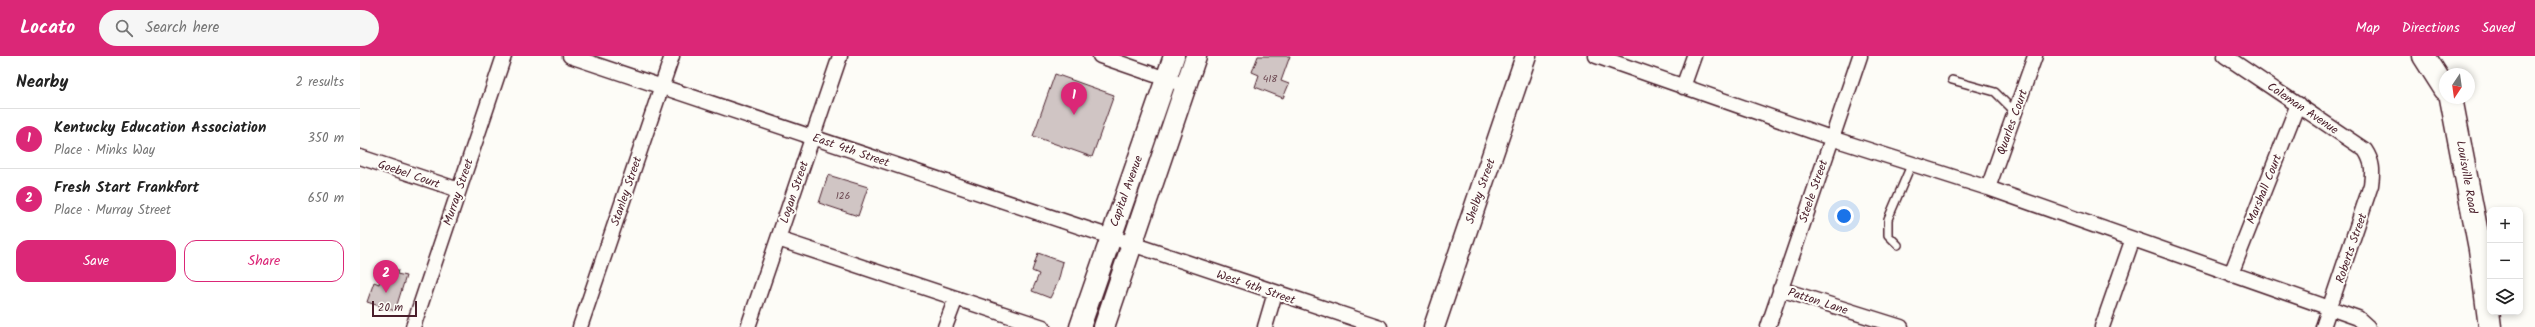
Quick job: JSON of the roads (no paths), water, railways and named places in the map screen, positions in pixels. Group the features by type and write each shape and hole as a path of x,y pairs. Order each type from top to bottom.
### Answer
{"main road":[{"name":"Capital Avenue","path":"1080,327 1109,238 1174,56"},
{"name":"Capital Avenue","path":"1104,327 1196,56"},
{"name":"Shelby Street","path":"1434,327 1526,56"},
{"path":"2424,56 2439,80"},
{"name":"Louisville Road","path":"2452,104 2480,249 2490,327"}],"street":[{"name":"Murray Street","path":"413,327 504,56"},
{"name":"East 4th Street","path":"570,56 1132,245"},
{"name":"Stanley Street","path":"580,327 672,56"},
{"name":"Logan Street","path":"748,327 840,56"},
{"path":"1100,56 1186,86"},
{"path":"1596,56 1831,138 1988,188 2132,241 2358,318 2368,327"},
{"path":"1683,87 1694,56"},
{"name":"Steele Street","path":"1768,327 1860,56"},
{"name":"Quarles Court","path":"1988,188 2035,56"},
{"name":"Coleman Avenue","path":"2225,56 2365,150 2373,167"},
{"name":"Marshall Court","path":"2231,274 2298,104"},
{"name":"Goebel Court","path":"360,157 459,190"},
{"name":"Roberts Street","path":"2323,327 2372,185 2373,167"},
{"path":"778,239 1043,327"},
{"path":"2102,327 2132,241"},
{"name":"West 4th Street","path":"1132,245 1275,294 1380,327"},
{"name":"Patton Lane","path":"1780,289 1901,327"},
{"path":"1265,327 1275,294"},
{"path":"945,327 956,298"}],"lane":[{"path":"1952,80 1995,92 2015,112"},
{"path":"1898,245 1888,235 1888,219 1912,163"}],"place":[{"name":"Kentucky Education Association","path":"1074,115"},
{"name":"Fresh Start Frankfort","path":"386,293"}]}
